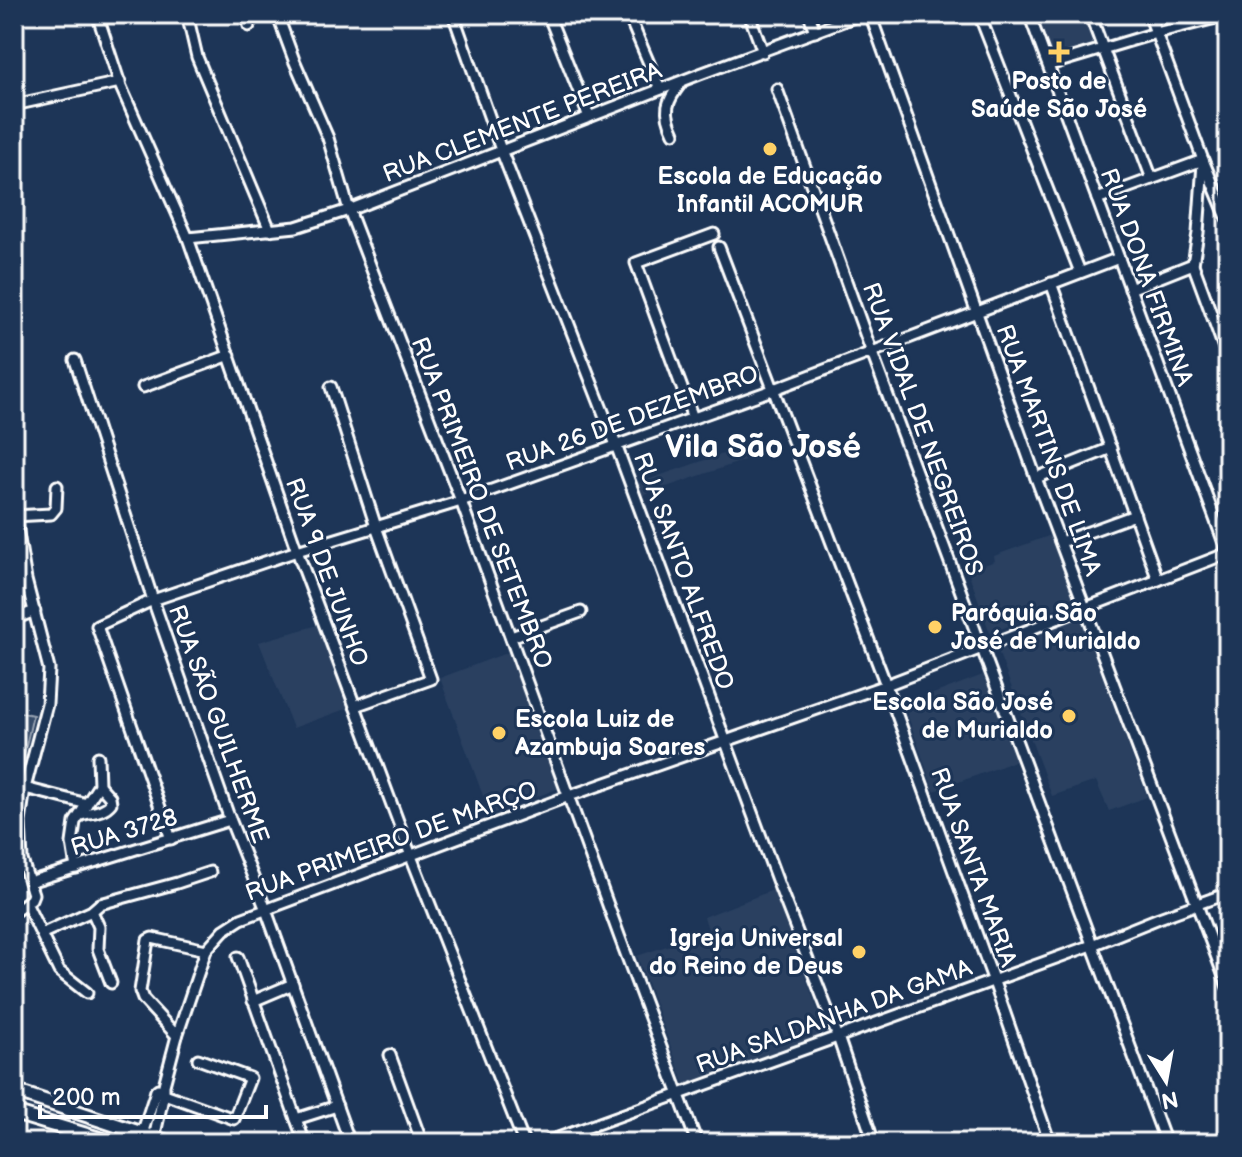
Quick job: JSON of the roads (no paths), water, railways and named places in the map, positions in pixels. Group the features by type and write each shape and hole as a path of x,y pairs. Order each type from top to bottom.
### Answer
{"main road":[{"path":"14,1091 147,1139 170,1143"},
{"path":"14,1113 113,1143"}],"street":[{"name":"RUA 9 DE JUNHO","path":"97,14 120,82 188,238 297,551 411,856 524,1143"},
{"path":"187,14 197,57 270,230"},
{"path":"246,14 249,26"},
{"name":"RUA PRIMEIRO DE SETEMBRO","path":"277,14 328,138 349,210 461,501 697,1143"},
{"name":"RUA SANTO ALFREDO","path":"453,14 501,150 616,445 838,1037 874,1143"},
{"path":"548,14 589,117"},
{"path":"628,14 660,89"},
{"path":"749,14 763,52"},
{"path":"809,14 815,32"},
{"name":"RUA CLEMENTE PEREIRA","path":"188,238 296,227 349,210 862,14"},
{"name":"RUA MARTINS DE LIMA","path":"870,14 1036,478 1228,987"},
{"path":"979,14 1080,272"},
{"name":"RUA DONA FIRMINA","path":"1029,14 1228,553"},
{"path":"1090,14 1152,179"},
{"path":"1149,14 1228,220"},
{"path":"1049,65 1228,15"},
{"path":"674,133 666,110 672,94 682,81"},
{"path":"14,105 120,82"},
{"name":"RUA VIDAL DE NEGREIROS","path":"777,89 1166,1143"},
{"path":"1097,199 1203,160"},
{"path":"1203,160 1193,264 1228,359"},
{"path":"693,418 636,263 714,234"},
{"name":"RUA SANTA MARIA","path":"719,247 886,685 1050,1143"},
{"name":"RUA 26 DE DEZEMBRO","path":"171,839 97,626 153,600 297,551 461,501 772,390 1119,258"},
{"path":"1130,289 1193,264"},
{"path":"1051,283 1158,580"},
{"path":"143,387 230,355"},
{"name":"RUA SÃO GUILHERME","path":"75,360 153,600 230,820 266,910 350,1143"},
{"path":"331,387 376,527 431,679 355,706"},
{"path":"1036,478 1111,448"},
{"path":"14,912 31,899 22,860 20,822 25,788 47,704 49,669 26,580 15,516 51,514 56,508 57,486"},
{"path":"1061,542 1135,515"},
{"name":"RUA PRIMEIRO DE MARÇO","path":"147,1139 206,950 224,930 241,919 569,796 886,685 1228,553"},
{"path":"14,619 35,611"},
{"path":"511,637 581,612"},
{"path":"76,868 72,843 75,822 99,785 98,757"},
{"path":"81,815 107,808 111,803 110,797 99,785"},
{"path":"25,788 87,804"},
{"name":"RUA 3728","path":"30,886 76,868 230,820"},
{"path":"41,934 92,911 100,904 210,872"},
{"name":"RUA SALDANHA DA GAMA","path":"544,1143 1228,893"},
{"path":"26,903 59,971 87,993"},
{"path":"92,911 99,927 98,949 111,983"},
{"path":"177,1036 143,999 140,991 148,940 152,938 206,950"},
{"path":"238,957 305,1143"},
{"path":"253,1001 293,984"},
{"path":"390,1055 422,1143"},
{"path":"161,1090 236,1118 250,1078 198,1059"},
{"path":"296,1119 337,1106"}],"place":[{"name":"Posto de Saúde São José","path":"1059,52"},
{"name":"Escola de Educação Infantil ACOMUR","path":"770,149"},
{"name":"Paróquia São José de Murialdo","path":"935,627"},
{"name":"Escola São José de Murialdo","path":"1069,716"},
{"name":"Escola Luiz de Azambuja Soares","path":"499,733"},
{"name":"Igreja Universal do Reino de Deus","path":"859,952"}],"district":[{"name":"Vila São José","path":"763,446"}]}
